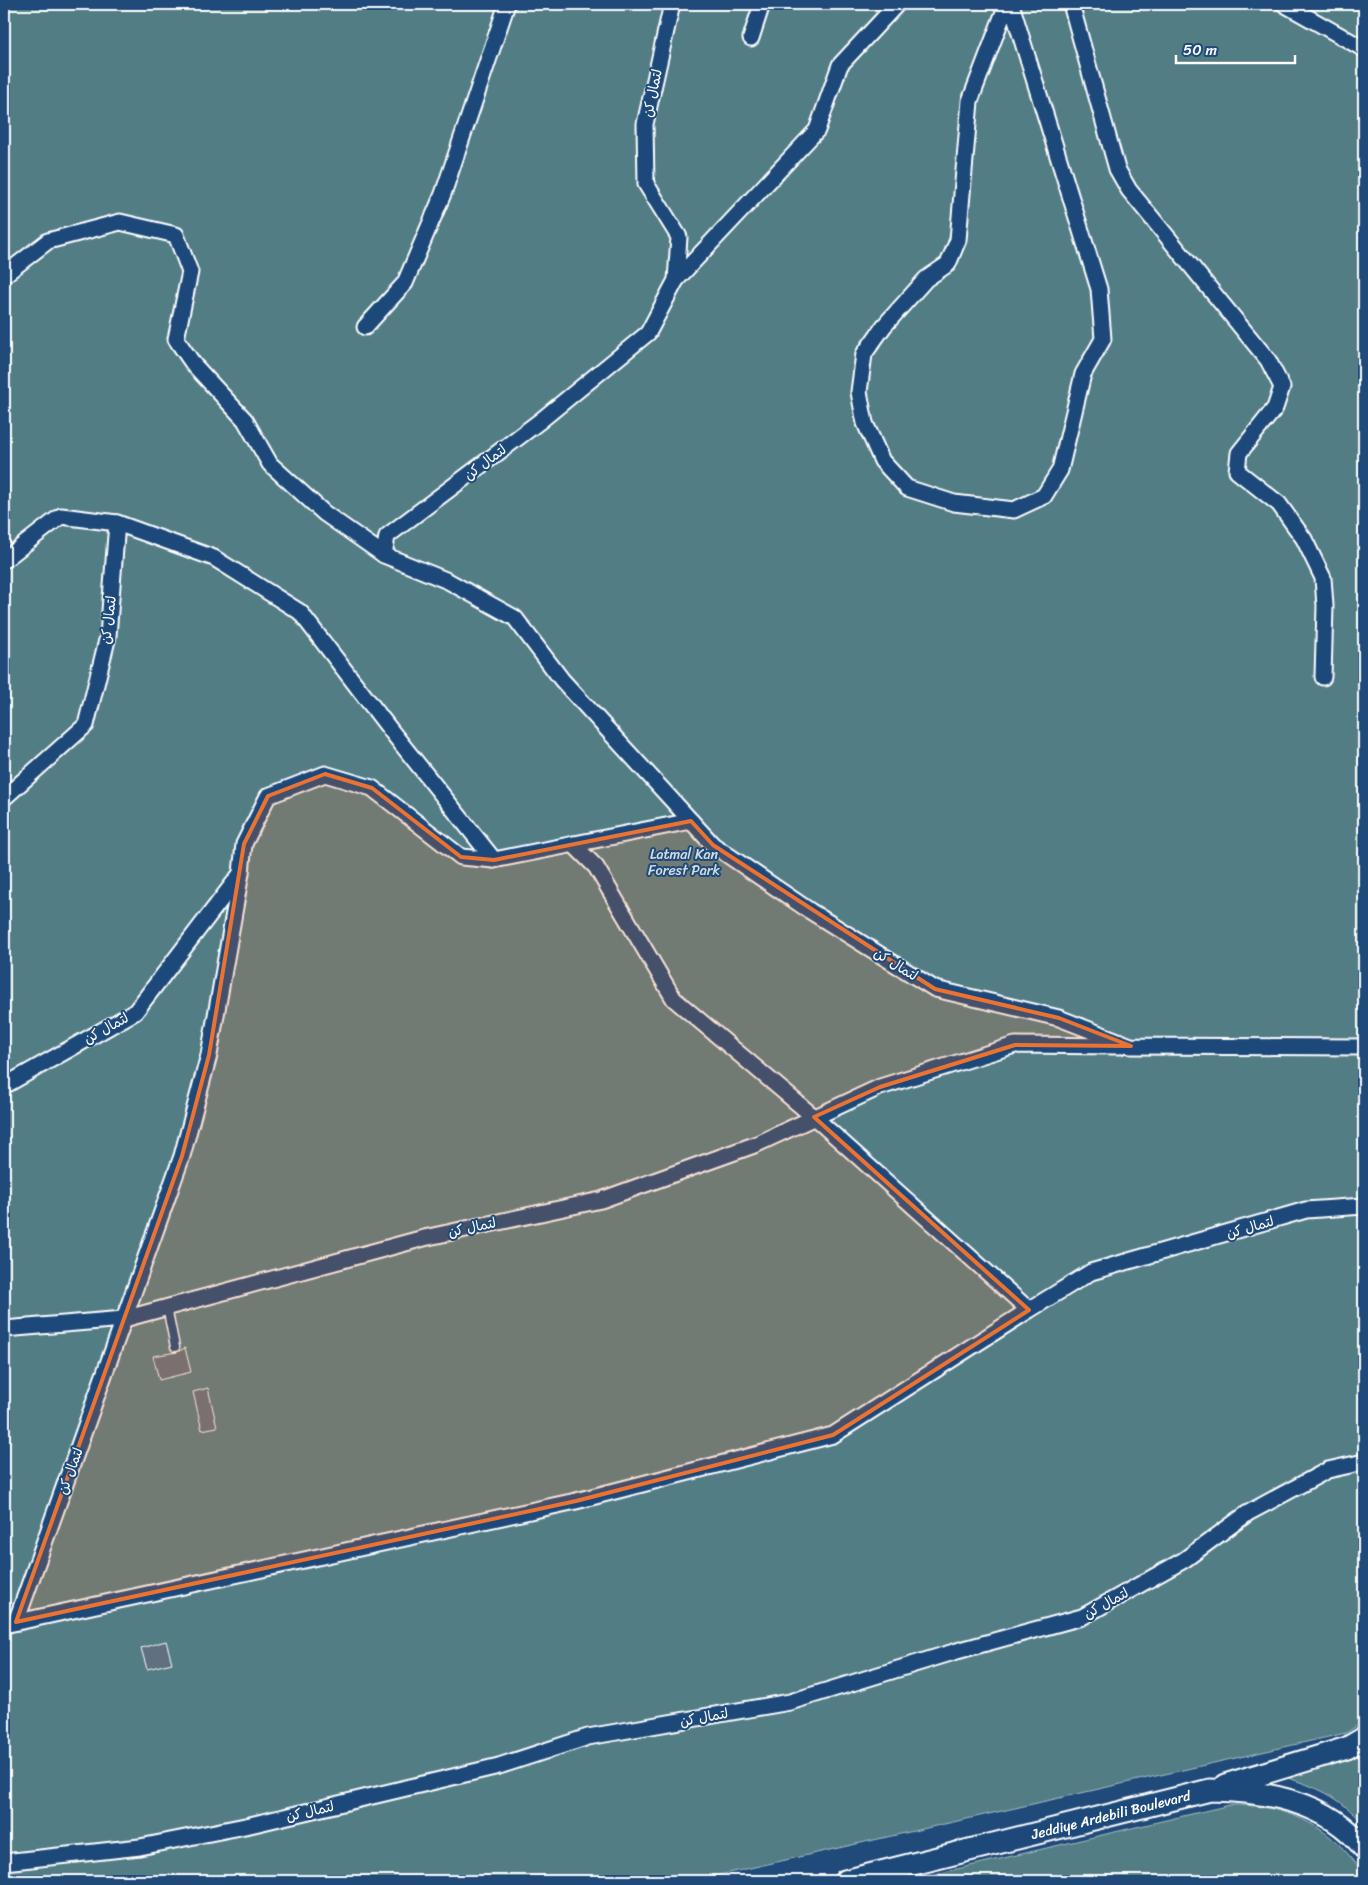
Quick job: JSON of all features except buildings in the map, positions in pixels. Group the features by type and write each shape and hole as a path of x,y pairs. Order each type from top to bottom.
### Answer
{"main road":[{"path":"1210,1790 1347,1748 1364,1738"},
{"name":"Jeddiye Ardebili Boulevard","path":"845,1881 1210,1790 1245,1790 1296,1802 1319,1812 1339,1825 1364,1848"}],"street":[{"path":"366,327 405,283 409,274 443,194 507,4"},
{"name":"لتمال کن","path":"672,4 645,124 645,142 646,184 680,237 676,280 648,333 540,420 387,536 384,555 448,581 515,618 562,680 712,845 810,910 935,988 1059,1018 1131,1046"},
{"path":"751,38 762,4"},
{"path":"676,280 818,130 840,66 897,4"},
{"path":"1007,4 970,101 958,240 948,264 926,279 884,326 864,354 859,392 865,423 882,461 907,488 954,503 1014,510 1044,496 1060,470 1082,374 1103,339 1099,289 1011,4"},
{"path":"1071,4 1117,169 1129,190 1268,360 1282,387 1275,408 1239,452 1237,471 1280,504 1304,539 1323,578 1325,606 1323,677"},
{"path":"1284,4 1364,49"},
{"path":"4,275 48,241 120,222 176,235 190,272 176,339 194,365 245,420 270,464 324,513 384,555"},
{"path":"4,560 61,516 117,523 214,558 300,612 494,860"},
{"name":"لتمال کن","path":"4,798 86,725 108,636 117,523"},
{"name":"لتمال کن","path":"10,1624 124,1319 182,1156 209,1055 241,873 244,844 268,796 324,774 372,788 461,857 494,860 691,821"},
{"path":"573,844 596,867 674,999 814,1117 1030,1310"},
{"name":"لتمال کن","path":"4,1086 136,1012 241,873"},
{"name":"لتمال کن","path":"4,1329 124,1319 424,1238 601,1200 757,1144 880,1087 1015,1045 1364,1048"},
{"name":"لتمال کن","path":"10,1624 576,1501 833,1435 1091,1272 1306,1210 1364,1206"},
{"name":"لتمال کن","path":"4,1862 140,1847 250,1825 499,1766 588,1737 790,1702 957,1651 1082,1617 1184,1560 1248,1512 1328,1470 1364,1462"}],"lane":[{"path":"167,1307 175,1347"}],"highlighted area":[{"path":"325,774 372,788 461,857 494,860 691,821 713,845 935,989 1059,1018 1131,1046 1015,1045 880,1087 814,1117 1029,1310 833,1435 576,1501 16,1622 182,1156 209,1055 244,844 268,796"}],"green space":[{"name":"Latmal Kan Forest Park","path":"4,4 1364,4 1364,1721 1346,1733 693,1881 4,1881"},
{"path":"1364,1747 1364,1824 1336,1799 1307,1784 1282,1776"},
{"path":"1230,1805 1264,1807 1295,1816 1310,1823 1337,1842 1361,1871 1364,1881 906,1881"}]}
